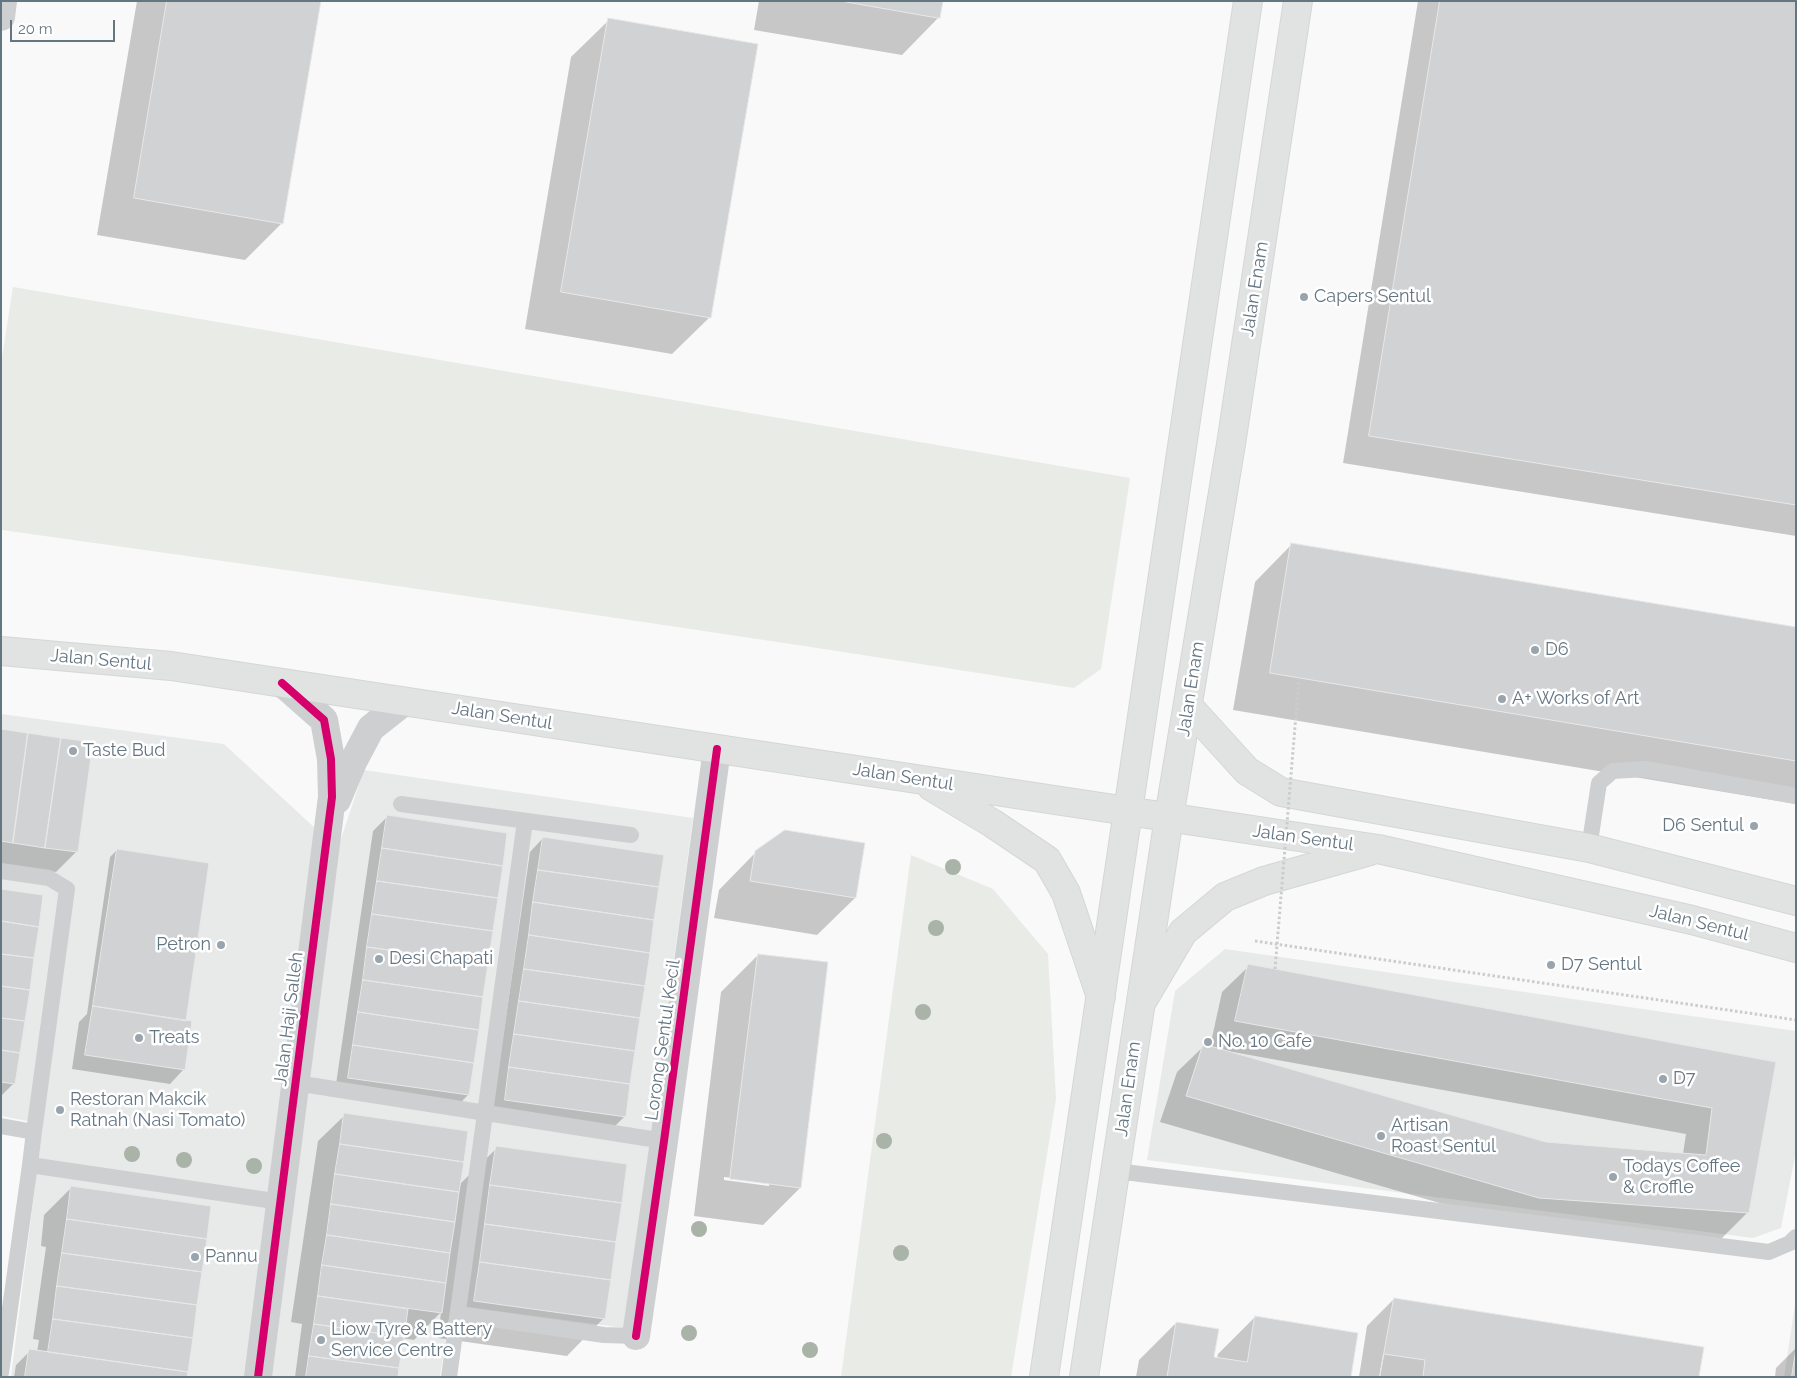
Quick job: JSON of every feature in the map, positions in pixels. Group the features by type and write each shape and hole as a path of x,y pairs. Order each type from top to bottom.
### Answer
{"main road":[{"path":"1044,1377 1248,1"},
{"name":"Jalan Enam","path":"1084,1377 1169,817 1231,444 1298,1"},
{"name":"Jalan Sentul","path":"1,652 171,666 1378,849 1682,918 1796,948"},
{"path":"1188,706 1247,771 1281,792 1589,848 1795,899"},
{"path":"921,780 992,823 1046,860 1066,893 1101,997"},
{"path":"1141,1003 1183,932 1225,897 1264,881 1378,849"}],"street":[{"path":"1,17 3,1"},
{"name":"Jalan Haji Salleh","path":"258,1377 332,797 331,759 324,720 282,683"},
{"name":"Jalan Haji Salleh","path":"327,836 338,798 352,762 371,728 404,702"},
{"name":"Lorong Sentul Kecil","path":"636,1336 717,749"}],"lane":[{"path":"1589,848 1599,783 1613,771 1645,769 1796,796"},
{"path":"402,804 631,835"},
{"path":"449,1377 525,821"},
{"path":"1,871 50,878 67,889 1,1372"},
{"path":"296,1083 664,1141"},
{"path":"1,1126 34,1132"},
{"path":"30,1164 281,1202"},
{"path":"1116,1171 1768,1252 1790,1243 1796,1237"},
{"path":"458,1314 604,1335 636,1336"}],"path":[{"path":"1274,970 1300,678"},
{"path":"1255,941 1796,1020"}],"shaded area":[{"path":"13,287 1130,478 1101,669 1074,688 538,606 2,530 1,364"},
{"path":"1,714 224,744 316,829 246,1377 11,1377 43,1124 1,1116"},
{"path":"364,770 693,818 625,1328 451,1305 440,1377 272,1377 340,842"},
{"path":"911,855 993,889 1048,954 1056,1099 1011,1377 841,1377"},
{"path":"1225,949 1796,1031 1796,1151 1781,1228 1753,1238 1147,1160 1175,991"},
{"path":"1796,1298 1796,1377 1784,1377"}],"building":[{"path":"167,1 321,1 283,224 134,198"},
{"path":"841,1 943,1 940,18"},
{"path":"1440,1 1796,1 1796,505 1369,436"},
{"path":"608,18 758,44 711,318 561,292"},
{"name":"D6","path":"1291,543 1796,627 1796,761 1270,673"},
{"path":"1,729 28,733 13,843 1,841"},
{"path":"28,733 61,738 45,848 13,843"},
{"path":"61,738 93,742 78,852 45,848"},
{"path":"387,815 507,833 503,866 382,848"},
{"path":"785,830 865,843 856,898 750,881 755,851"},
{"path":"543,837 664,855 659,887 538,870"},
{"path":"382,848 503,866 498,898 377,881"},
{"path":"117,849 209,863 186,1021 93,1006"},
{"path":"538,870 659,887 654,920 533,902"},
{"path":"377,881 498,898 493,931 372,914"},
{"path":"1,889 43,895 39,927 1,921"},
{"path":"533,902 654,920 650,953 529,935"},
{"path":"372,914 493,931 488,964 367,947"},
{"path":"1,921 39,927 34,958 1,954"},
{"path":"529,935 650,953 645,986 524,969"},
{"path":"367,947 488,964 483,997 363,980"},
{"path":"1,954 34,958 30,990 1,986"},
{"path":"758,954 828,962 801,1188 730,1179"},
{"name":"D7","path":"1248,964 1776,1062 1749,1213 1539,1198 1186,1096 1203,1044 1546,1142 1706,1155 1712,1108 1235,1021"},
{"path":"524,969 645,986 640,1018 519,1001"},
{"path":"363,980 483,997 479,1030 358,1012"},
{"path":"1,986 30,990 25,1021 1,1018"},
{"path":"519,1001 640,1018 635,1051 514,1034"},
{"name":"Treats","path":"93,1006 192,1021 185,1070 85,1055"},
{"path":"358,1012 479,1030 474,1063 353,1045"},
{"path":"1,1018 25,1021 20,1053 1,1050"},
{"path":"514,1034 635,1051 630,1084 509,1067"},
{"path":"353,1045 474,1063 469,1095 348,1078"},
{"path":"1,1050 20,1053 15,1084 1,1082"},
{"path":"509,1067 630,1084 626,1117 505,1100"},
{"path":"344,1113 468,1131 464,1162 340,1144"},
{"path":"340,1144 464,1162 459,1192 335,1174"},
{"path":"496,1146 627,1164 622,1203 490,1185"},
{"path":"335,1174 459,1192 455,1222 331,1204"},
{"path":"490,1185 622,1203 616,1242 485,1224"},
{"path":"71,1186 211,1206 207,1239 67,1219"},
{"path":"331,1204 455,1222 450,1253 327,1235"},
{"path":"67,1219 207,1239 202,1272 62,1253"},
{"path":"485,1224 616,1242 611,1280 480,1262"},
{"path":"327,1235 450,1253 446,1283 322,1265"},
{"path":"62,1253 202,1272 197,1305 57,1286"},
{"path":"480,1262 611,1280 605,1319 474,1301"},
{"path":"322,1265 446,1283 442,1313 318,1296"},
{"path":"57,1286 197,1305 193,1338 53,1319"},
{"path":"318,1296 408,1309 404,1337 314,1324"},
{"path":"1394,1298 1704,1347 1699,1377 1380,1377"},
{"path":"1255,1316 1358,1333 1351,1377 1167,1377 1176,1322 1219,1329 1214,1357 1247,1362"},
{"path":"53,1319 193,1338 188,1372 48,1352"},
{"path":"314,1324 404,1337 399,1368 309,1356"},
{"path":"29,1349 188,1372 187,1377 25,1377"},
{"path":"1796,1349 1796,1377 1792,1377"},
{"path":"1384,1354 1425,1360 1423,1377 1380,1377"},
{"path":"309,1356 399,1368 398,1377 306,1377"}],"cycle path":[{"path":"258,1377 332,797 331,759 324,720 282,683"},
{"path":"636,1336 717,749"}],"place":[{"name":"Capers Sentul","path":"1304,297"},
{"name":"D6","path":"1535,650"},
{"name":"A+ Works of Art","path":"1502,699"},
{"name":"Taste Bud","path":"73,751"},
{"name":"D6 Sentul","path":"1754,826"},
{"name":"Petron","path":"221,945"},
{"name":"Desi Chapati","path":"379,959"},
{"name":"D7 Sentul","path":"1551,965"},
{"name":"Treats","path":"139,1038"},
{"name":"No. 10 Cafe","path":"1208,1042"},
{"name":"D7","path":"1663,1079"},
{"name":"Restoran Makcik Ratnah (Nasi Tomato)","path":"60,1110"},
{"name":"Artisan Roast Sentul","path":"1381,1136"},
{"name":"Todays Coffee & Croffle","path":"1613,1177"},
{"name":"Pannu","path":"195,1257"},
{"name":"Liow Tyre & Battery Service Centre","path":"321,1340"}]}
